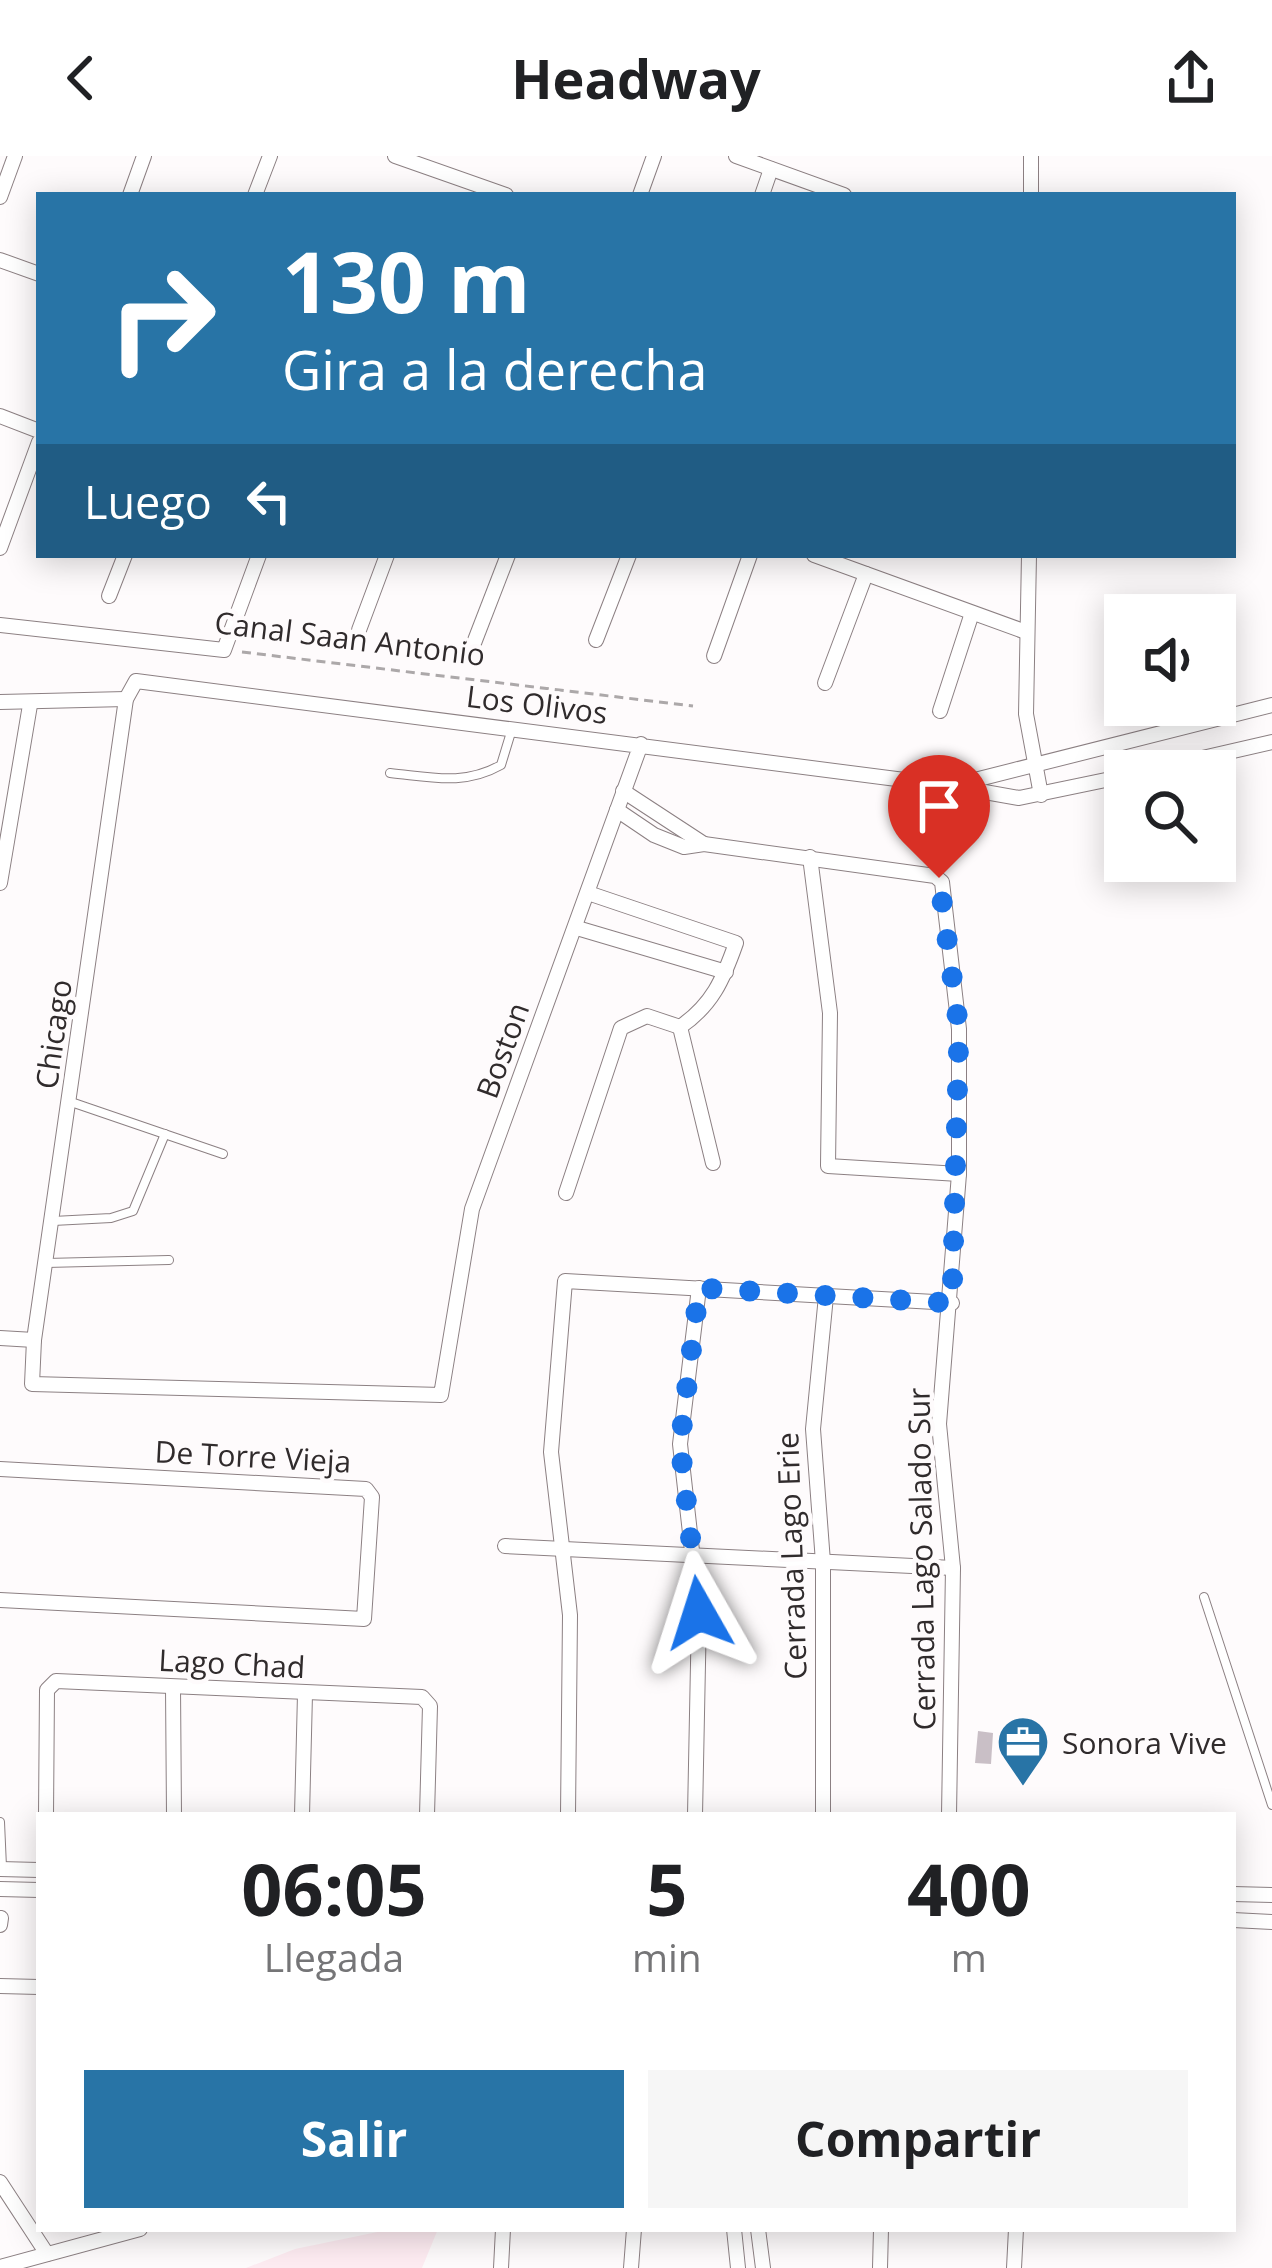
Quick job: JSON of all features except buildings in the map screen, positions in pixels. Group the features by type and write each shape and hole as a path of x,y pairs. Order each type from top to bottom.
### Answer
{"street":[{"path":"0,197 15,156"},
{"path":"131,192 144,156"},
{"path":"257,192 270,156"},
{"path":"394,156 497,192"},
{"path":"641,192 654,156"},
{"path":"736,156 836,192"},
{"path":"1031,156 1031,192"},
{"path":"763,192 772,169"},
{"path":"0,260 36,273"},
{"path":"0,416 36,430"},
{"path":"0,548 36,450"},
{"path":"109,596 124,558"},
{"path":"224,650 258,558"},
{"path":"359,630 386,558"},
{"path":"475,643 507,558"},
{"path":"596,640 628,558"},
{"path":"714,656 749,558"},
{"path":"822,558 1027,632"},
{"path":"1029,558 1026,714 1041,795"},
{"path":"825,683 866,574"},
{"path":"940,710 972,613"},
{"name":"Canal Saan Antonio","path":"0,625 224,650"},
{"name":"Los Olivos","path":"126,699 140,680 950,786 989,796 1041,795 1104,781"},
{"path":"0,701 30,705 126,699"},
{"name":"Chicago","path":"29,1376 126,699"},
{"path":"0,883 30,705"},
{"path":"950,786 1272,706"},
{"path":"1236,750 1272,742"},
{"name":"Boston","path":"29,1376 34,1385 434,1398 447,1382 472,1209 641,744"},
{"path":"623,791 704,844"},
{"path":"617,810 660,838 684,847 704,844 810,857 830,1012 828,1166 959,1174"},
{"name":"Cerrada Lago Salado Sur","path":"810,857 935,876 942,882 958,998 959,1174 939,1424 953,1568 949,1812"},
{"path":"588,892 736,943 714,998 680,1027"},
{"path":"577,928 726,972"},
{"path":"566,1193 621,1028 646,1016 680,1027"},
{"path":"680,1027 713,1162"},
{"path":"568,1812 570,1616 551,1452 564,1284 571,1278 952,1303"},
{"path":"695,1812 700,1640 680,1411 699,1288"},
{"name":"Cerrada Lago Erie","path":"824,1812 823,1562 813,1429 826,1296"},
{"path":"0,1338 34,1340"},
{"name":"De Torre Vieja","path":"0,1469 366,1489 372,1497 366,1616 361,1619 0,1600"},
{"path":"505,1546 953,1568"},
{"name":"Lago Chad","path":"46,1812 49,1685 56,1681 426,1699 427,1812"},
{"path":"173,1688 174,1812"},
{"path":"302,1812 304,1694"},
{"path":"1,1869 36,1870"},
{"path":"0,1889 36,1890"},
{"path":"1236,1894 1272,1895"},
{"path":"1236,1920 1272,1922"},
{"path":"0,1986 36,1987"},
{"path":"0,2182 47,2254"},
{"path":"501,2268 503,2232"},
{"path":"631,2268 634,2232"},
{"path":"734,2232 738,2268"},
{"path":"758,2232 763,2268"},
{"path":"880,2268 881,2232"},
{"path":"1014,2268 1016,2232"},
{"path":"0,2267 94,2235"}],"lane":[{"path":"390,773 464,781 481,777 501,765 512,728"},
{"path":"71,1102 223,1154"},
{"path":"51,1221 111,1218 133,1211 165,1135"},
{"path":"45,1263 170,1260"},
{"path":"1204,1597 1272,1805"},
{"path":"0,1822 1,1869"}],"path":[{"name":"Canal Saan Antonio","path":"224,650 693,706"}],"shaded area":[{"path":"377,2232 437,2232 422,2268 246,2268 295,2249"}],"place":[{"name":"Sonora Vive","path":"1023,1788"}],"route":[{"path":"699,1613 680,1444 680,1411 699,1288 952,1303 959,1174 959,1029 939,878"}]}
